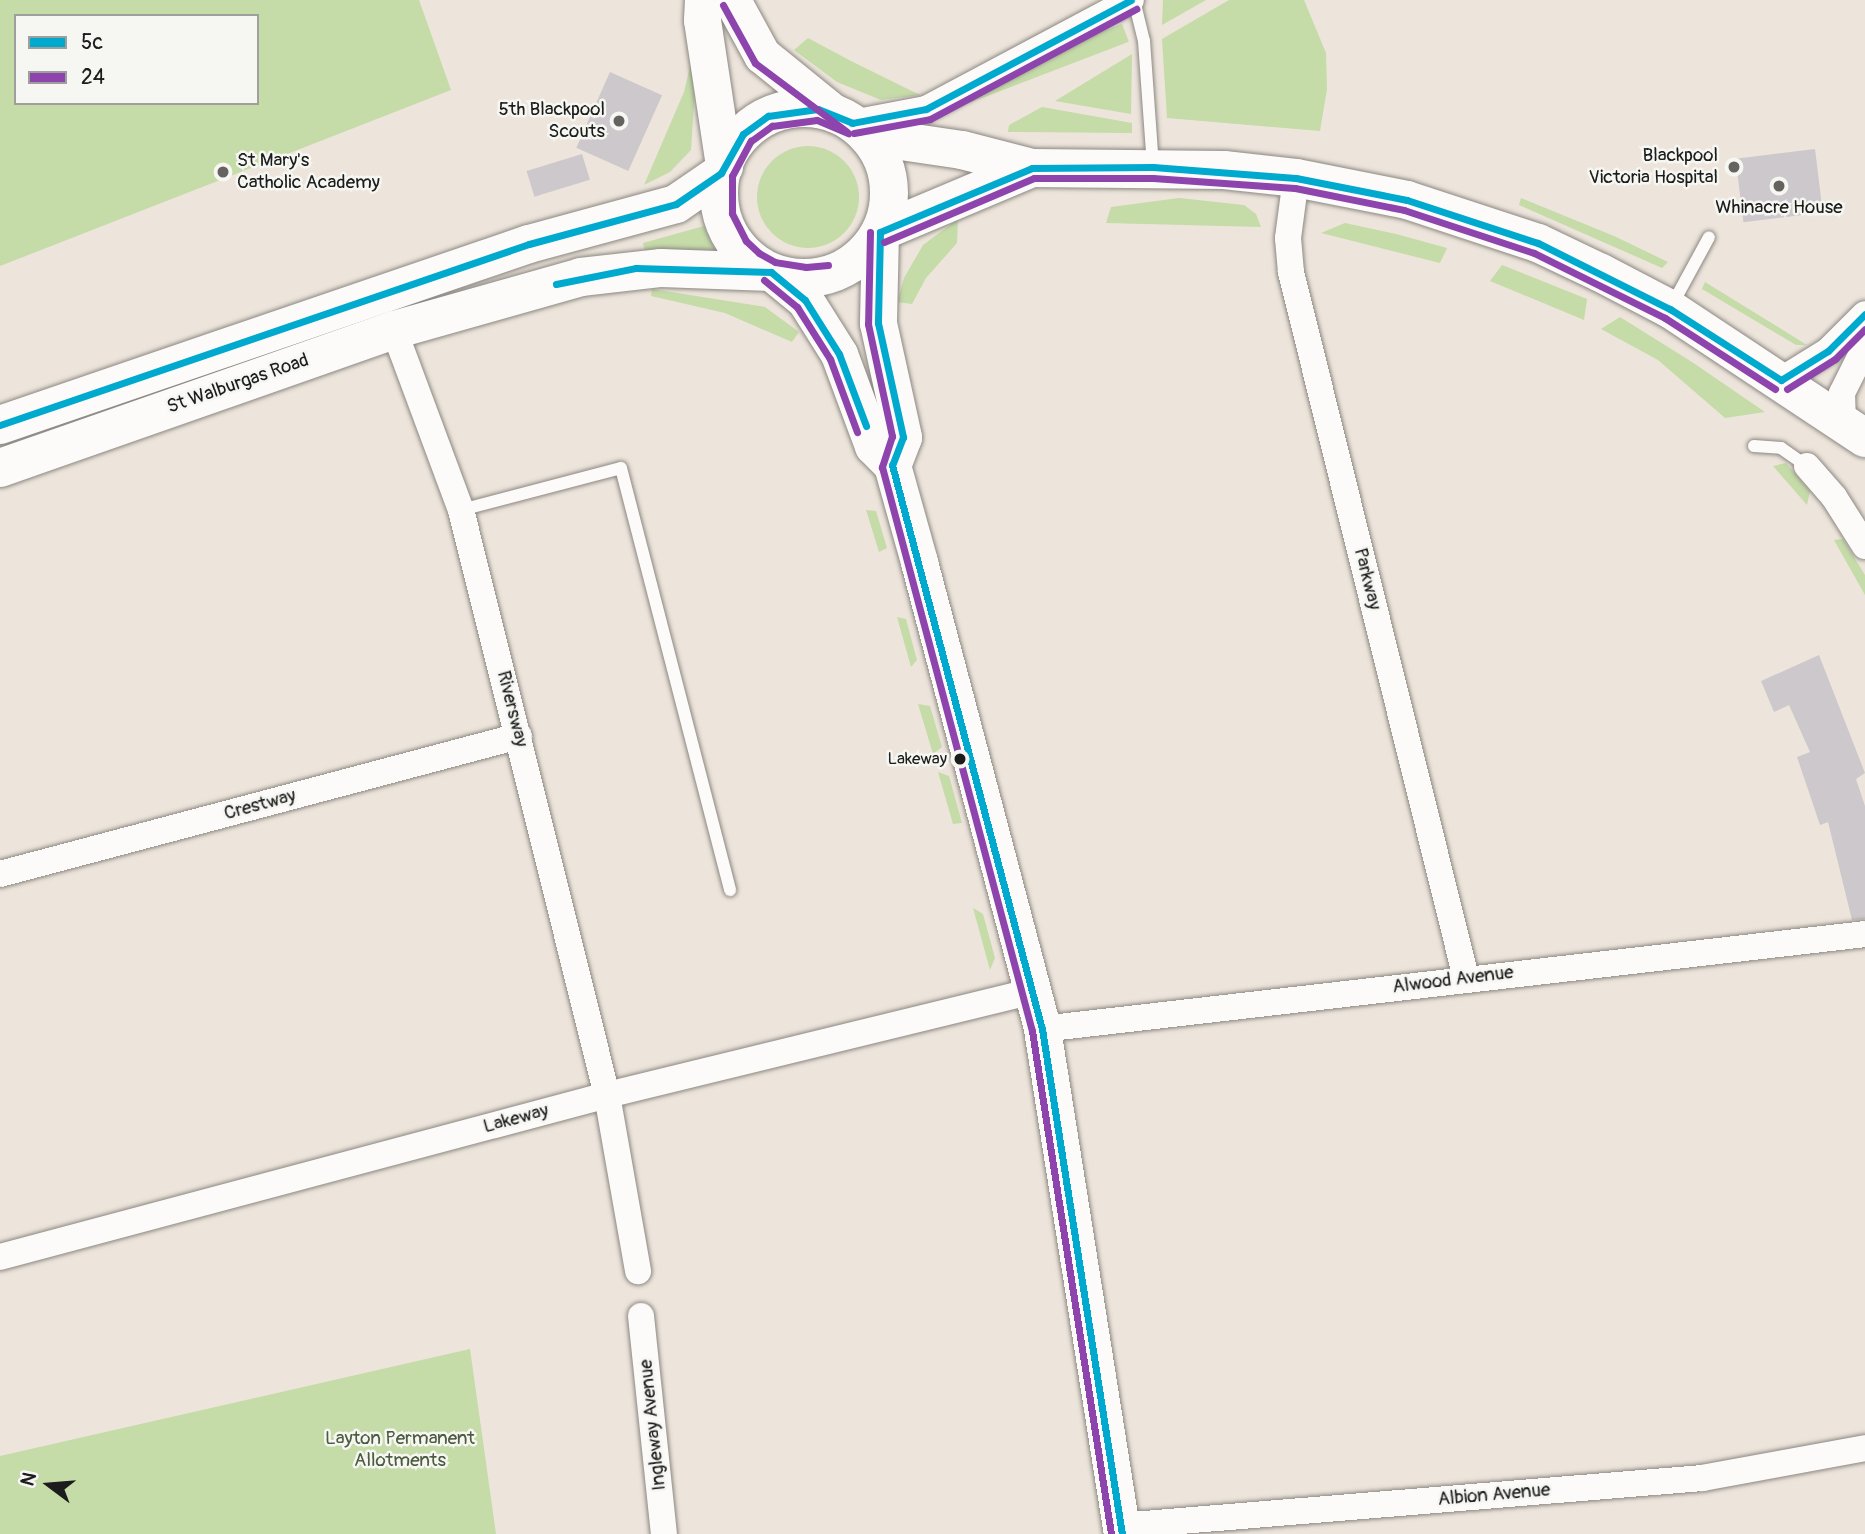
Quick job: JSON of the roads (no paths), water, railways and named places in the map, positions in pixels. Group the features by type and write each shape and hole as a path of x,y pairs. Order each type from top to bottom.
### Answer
{"main road":[{"path":"703,0 702,20 722,169 719,195 728,232 753,261 806,300 832,343 873,446 892,465 1034,991 1121,1530"},
{"path":"732,0 762,55 851,124 888,183 888,205 880,232 878,323 903,437 892,465"},
{"path":"722,169 743,134 768,116 801,108 851,124 1032,168 1153,167 1296,178 1407,200 1512,234 1670,309 1854,430"},
{"path":"771,272 806,278 829,275 862,256 880,232 1032,168"},
{"name":"St Walburgas Road","path":"0,425 529,244 676,204 722,169"},
{"name":"St Walburgas Road","path":"0,468 394,330 581,277 636,268 771,272"}],"street":[{"path":"851,124 926,109 1133,0"},
{"name":"Parkway","path":"1296,178 1288,238 1291,272 1466,978"},
{"path":"1781,380 1828,351 1865,314"},
{"name":"Riversway","path":"394,330 461,510 607,1095"},
{"path":"1854,430 1842,393 1865,347"},
{"path":"1807,466 1834,497 1865,546"},
{"name":"Crestway","path":"0,874 519,736"},
{"name":"Alwood Avenue","path":"1042,1029 1865,934"},
{"name":"Lakeway","path":"0,1257 607,1095 1034,991"},
{"path":"607,1095 638,1271"},
{"name":"Ingleway Avenue","path":"641,1317 664,1534"},
{"name":"Albion Avenue","path":"1121,1530 1702,1478 1865,1448"}],"lane":[{"path":"1133,0 1144,41 1153,167"},
{"path":"1670,309 1709,237"},
{"path":"1754,446 1781,448 1807,466"},
{"path":"461,510 621,468 730,890"}],"place":[{"name":"5th Blackpool Scouts","path":"619,121"},
{"name":"Blackpool Victoria Hospital","path":"1734,167"},
{"name":"St Mary's Catholic Academy","path":"223,172"},
{"name":"Whinacre House","path":"1779,186"},
{"name":"Lakeway","path":"960,759"}],"park label":[{"name":"Layton Permanent Allotments","path":"400,1450"}]}
